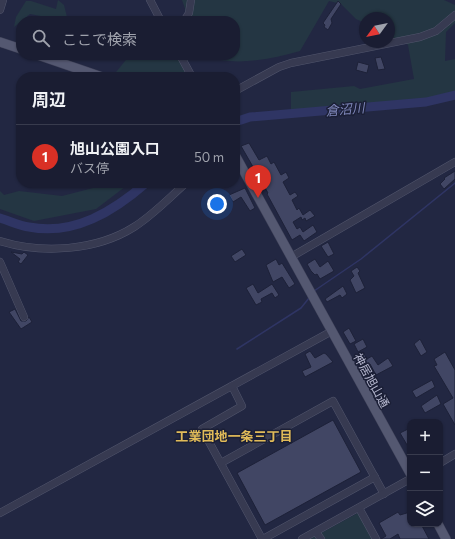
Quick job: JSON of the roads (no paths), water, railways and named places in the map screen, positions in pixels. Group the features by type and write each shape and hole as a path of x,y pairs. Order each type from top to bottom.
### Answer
{"main road":[{"path":"0,42 16,47"},
{"path":"53,60 87,72"},
{"name":"神居旭山通","path":"240,164 407,468"},
{"path":"440,527 446,539"}],"street":[{"path":"0,10 3,0"},
{"path":"150,0 158,16"},
{"path":"187,16 191,0"},
{"path":"240,88 279,67 291,63 420,37 436,31 455,15"},
{"path":"183,60 189,72"},
{"path":"291,258 455,162"},
{"path":"0,241 16,246 36,249 77,246 105,240 133,227 150,215 180,188"},
{"path":"0,262 24,317"},
{"path":"0,513 332,331"},
{"path":"232,386 242,406 202,429 263,539 375,477"},
{"path":"221,463 333,401 384,494"},
{"path":"443,461 455,454"},
{"path":"302,539 407,481"},
{"path":"359,508 376,539"},
{"path":"316,532 321,539"}],"waterway":[{"name":"倉沼川","path":"240,120 250,117 426,102 455,95"},
{"path":"314,291 361,259 455,183"},
{"name":"倉沼川","path":"0,218 19,225 46,229 62,228 92,219 107,212 140,188"},
{"path":"237,349 301,308 309,298"}],"place":[{"name":"旭山公園入口","path":"258,198"}],"district":[{"name":"工業団地一条三丁目","path":"234,436"}]}
